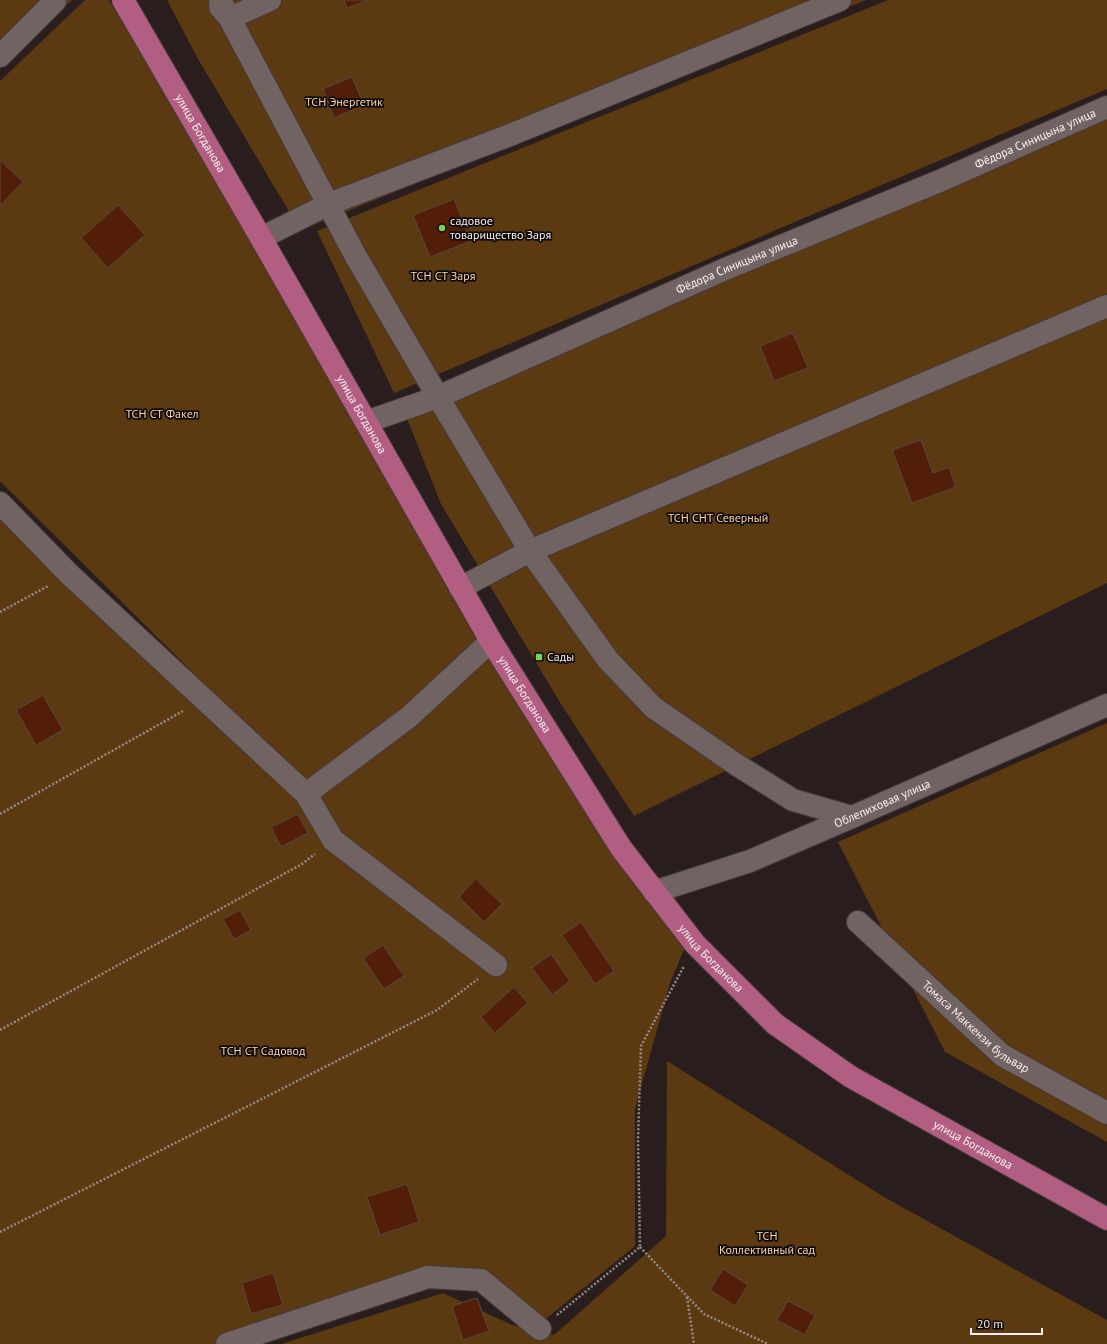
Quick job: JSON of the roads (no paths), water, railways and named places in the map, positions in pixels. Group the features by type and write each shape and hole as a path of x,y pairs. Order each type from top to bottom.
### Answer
{"main road":[{"name":"улица Богданова","path":"123,0 491,641 621,848 695,944 776,1024 851,1077 1107,1219"}],"street":[{"path":"214,0 225,9 355,255 438,397 530,551 608,660 654,708 737,765 792,800 852,817"},
{"path":"225,9 270,0"},
{"path":"261,238 329,204 510,135 840,0"},
{"path":"0,56 55,1"},
{"name":"Фёдора Синицына улица","path":"366,422 438,397 723,270 935,183 1107,107"},
{"path":"460,588 530,551 1107,306"},
{"path":"0,503 69,574 306,794 333,840 496,965"},
{"path":"306,794 409,717 491,641"},
{"name":"Облепиховая улица","path":"654,892 750,861 1107,705"},
{"name":"Томаса Маккензи бульвар","path":"858,922 1002,1055 1107,1112"},
{"path":"227,1344 428,1277 481,1280 540,1328"}],"place":[{"name":"садовое товарищество Заря","path":"442,228"},
{"name":"Сады","path":"539,657"}],"park label":[{"name":"ТСН Энергетик","path":"344,102"},
{"name":"ТСН СТ Заря","path":"443,276"},
{"name":"ТСН СТ Факел","path":"162,414"},
{"name":"ТСН СНТ Северный","path":"718,518"},
{"name":"ТСН СТ Садовод","path":"263,1051"},
{"name":"ТСН Коллективный сад","path":"767,1243"}]}
